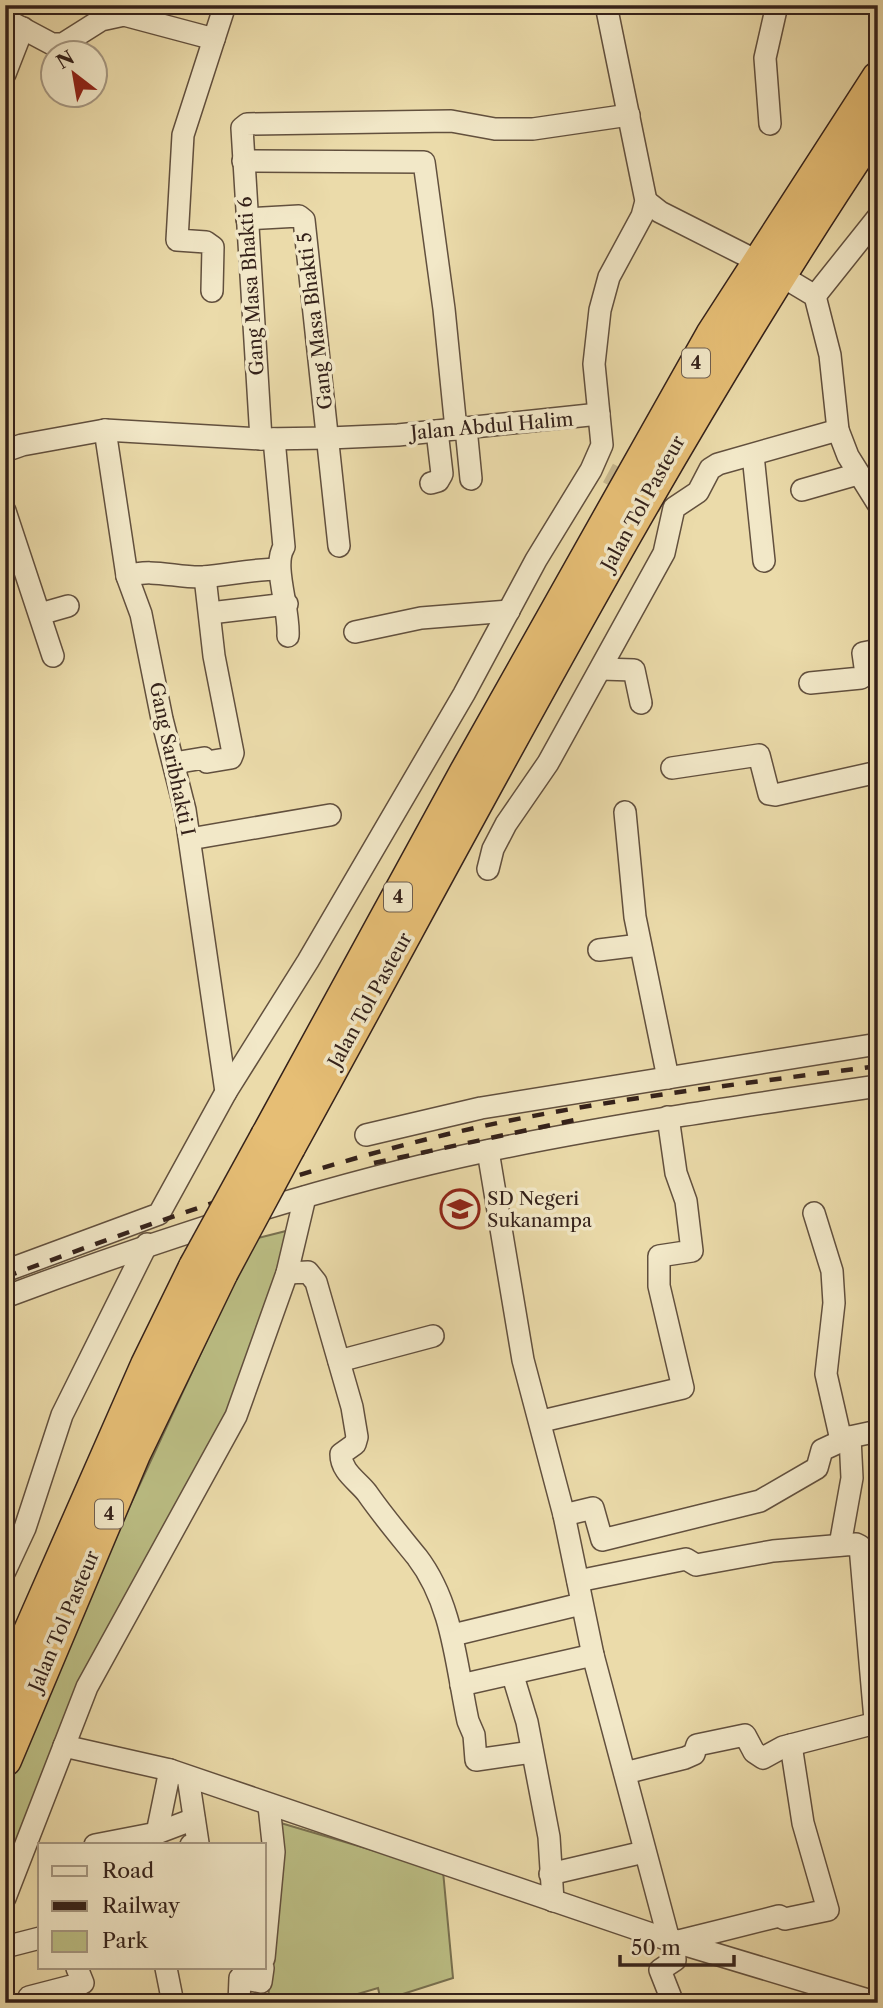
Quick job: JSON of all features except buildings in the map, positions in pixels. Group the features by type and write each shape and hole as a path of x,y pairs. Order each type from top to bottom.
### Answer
{"highway":[{"name":"Jalan Tol Pasteur","path":"5,1688 147,1365 209,1269 541,663 712,335 878,78"},
{"name":"Jalan Tol Pasteur","path":"541,663 736,344 878,124"},
{"name":"Jalan Tol Pasteur","path":"5,1760 209,1269"}],"street":[{"path":"212,291 213,247 206,242 177,240 183,135 225,5"},
{"path":"606,5 646,201 660,212 747,256"},
{"path":"770,124 765,58 777,5"},
{"path":"5,74 14,24 52,44 63,44 101,20 124,15 214,39"},
{"name":"Gang Masa Bhakti 6","path":"288,635 287,604 279,569 279,554 284,547 268,439 240,134 247,124 451,121 495,129 533,129 629,115"},
{"path":"243,160 424,162 444,309 453,430 471,479"},
{"name":"Jalan Abdul Halim","path":"5,451 22,445 105,430 268,439 329,438 453,430 599,414 594,364 600,310 609,277 642,216 646,201"},
{"name":"Gang Masa Bhakti 5","path":"247,219 299,216 304,220 329,438"},
{"path":"815,296 878,217"},
{"path":"790,281 815,296 830,355 838,430 859,474 878,504"},
{"path":"5,1271 159,1214 226,1092 308,961 464,694 509,611 600,471 602,445 599,414"},
{"name":"Gang Saribhakti I","path":"105,430 127,576 141,614 190,839 226,1092"},
{"path":"431,483 438,481 442,474 453,430"},
{"path":"488,869 493,849 506,824 548,763 664,553 669,505 698,492 710,469 838,430"},
{"path":"329,438 339,545"},
{"path":"753,455 764,561"},
{"path":"802,490 859,474"},
{"path":"5,511 53,656"},
{"path":"127,576 154,571 172,577 205,577 253,569 279,569"},
{"path":"174,763 204,758 207,762 225,760 233,753 214,656 205,577"},
{"path":"210,613 287,604"},
{"path":"40,614 68,607"},
{"path":"355,632 421,618 509,611"},
{"path":"810,683 861,678 866,674 863,653 878,650"},
{"path":"601,669 634,670 641,703"},
{"path":"672,768 759,755 766,789 769,794 775,796 878,772"},
{"path":"625,812 632,897 668,1078"},
{"path":"190,839 330,815"},
{"path":"599,950 640,945"},
{"path":"366,1135 481,1108 878,1044"},
{"path":"5,1297 148,1244 305,1198 488,1151 668,1117 878,1086"},
{"path":"542,1421 684,1388 659,1286 660,1256 692,1251 686,1201 676,1173 668,1117"},
{"path":"488,1151 523,1360 542,1421 581,1604 643,1852 674,1940 676,1960 660,1970 673,2003"},
{"path":"5,1898 31,1857 64,1746 87,1687 236,1416 288,1273 305,1198"},
{"path":"814,1213 832,1271 834,1303 826,1374 846,1438 852,1478 841,1545"},
{"path":"5,1571 25,1528 62,1415 148,1244"},
{"path":"288,1273 308,1272 316,1282 339,1361 357,1437 355,1444 341,1454 341,1461 355,1483 365,1490 383,1517 418,1558 453,1635 461,1685 474,1735 476,1760 532,1752"},
{"path":"339,1361 433,1336"},
{"path":"564,1515 593,1508 602,1539 760,1501 817,1468 822,1450 846,1438 878,1430"},
{"path":"578,1581 685,1559 696,1565 773,1551 841,1545 858,1544 862,1557 875,1720 867,1727 791,1745 760,1758 745,1735 730,1737 698,1745 694,1754 685,1758 625,1773"},
{"path":"453,1635 581,1604"},
{"path":"461,1685 513,1676 593,1655"},
{"path":"513,1676 549,1837 553,1901"},
{"path":"674,1940 779,1916 785,1919 828,1910 803,1823 791,1745"},
{"path":"64,1746 179,1774 553,1901 878,2003"},
{"path":"179,1774 194,1819 198,1843"},
{"path":"157,1833 179,1774"},
{"path":"266,1937 274,1852 268,1806"},
{"path":"104,1843 157,1833 194,1819"},
{"path":"550,1874 643,1852"},
{"path":"5,1947 38,1939"},
{"path":"30,2003 29,1997 83,1983 77,1969"},
{"path":"166,1969 173,2003"},
{"path":"239,2003 240,1978 261,1982 263,1969"}],"green space":[{"path":"294,1229 250,1362 5,1878 5,1789 46,1686 254,1239"},
{"path":"274,1821 443,1871 453,1978 381,2001 378,1988 327,2003 268,2003 278,1851"}],"tunnel":[{"path":"608,473 664,503"}],"railway":[{"path":"5,1277 277,1182 444,1135 605,1103 878,1066"},
{"path":"374,1163 579,1119"}],"place":[{"name":"SD Negeri Sukanampa","path":"460,1209"}]}
